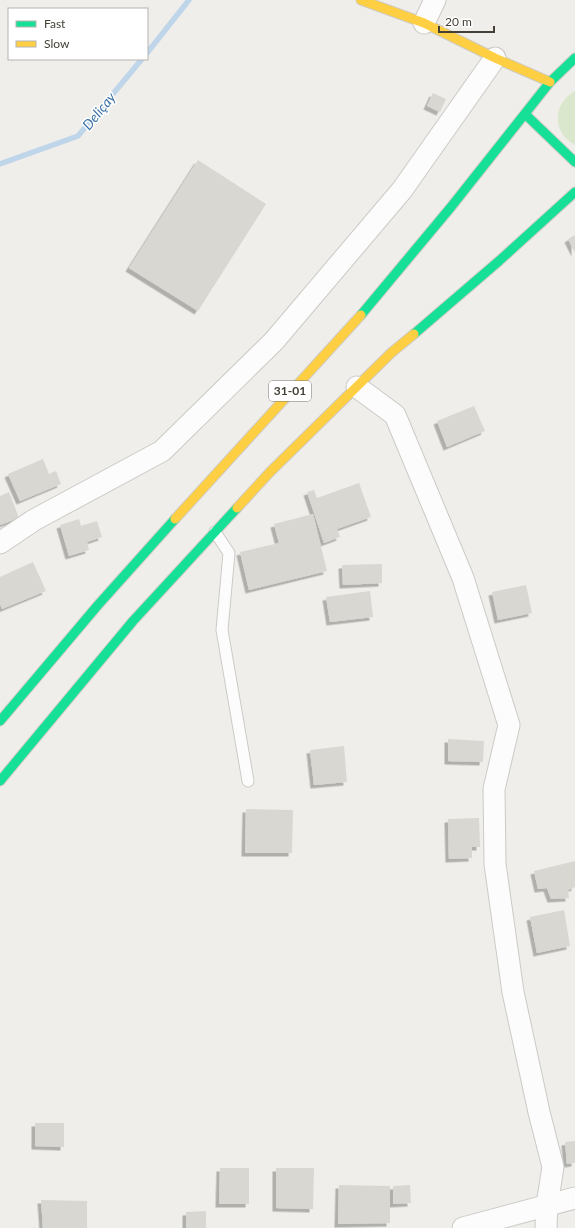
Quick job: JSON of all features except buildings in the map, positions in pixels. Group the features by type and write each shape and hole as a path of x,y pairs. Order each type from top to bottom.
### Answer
{"main road":[{"path":"361,0 424,23 550,82"},
{"name":"31-01","path":"0,720 104,599 241,445 359,317 451,207 550,82 575,58"},
{"path":"525,114 575,162"},
{"path":"0,781 133,621 270,472 391,353 499,261 575,192"}],"street":[{"path":"424,23 435,0"},
{"path":"0,543 34,520 162,451 268,347 402,190 496,58"},
{"path":"356,387 395,415 463,578 509,725 494,789 495,864 513,992 539,1112 553,1167 547,1205 546,1228"},
{"path":"463,1228 575,1198"}],"lane":[{"path":"215,532 229,553 222,630 248,781"}],"green space":[{"path":"575,91 575,145 567,140 562,133 558,118 562,103"}],"waterway":[{"name":"Deliçay","path":"148,52 189,0"},
{"name":"Deliçay","path":"0,164 78,136 141,60"}],"traffic: fast":[{"path":"361,315 451,207 550,82 575,58"},
{"path":"525,114 575,162"},
{"path":"414,334 499,261 575,192"},
{"path":"0,781 133,621 237,508"},
{"path":"0,721 98,605 175,519"}],"traffic: slow":[{"path":"361,0 424,23 495,58 550,82"},
{"path":"175,519 361,315"},
{"path":"237,508 270,472 391,353 414,334"}]}
